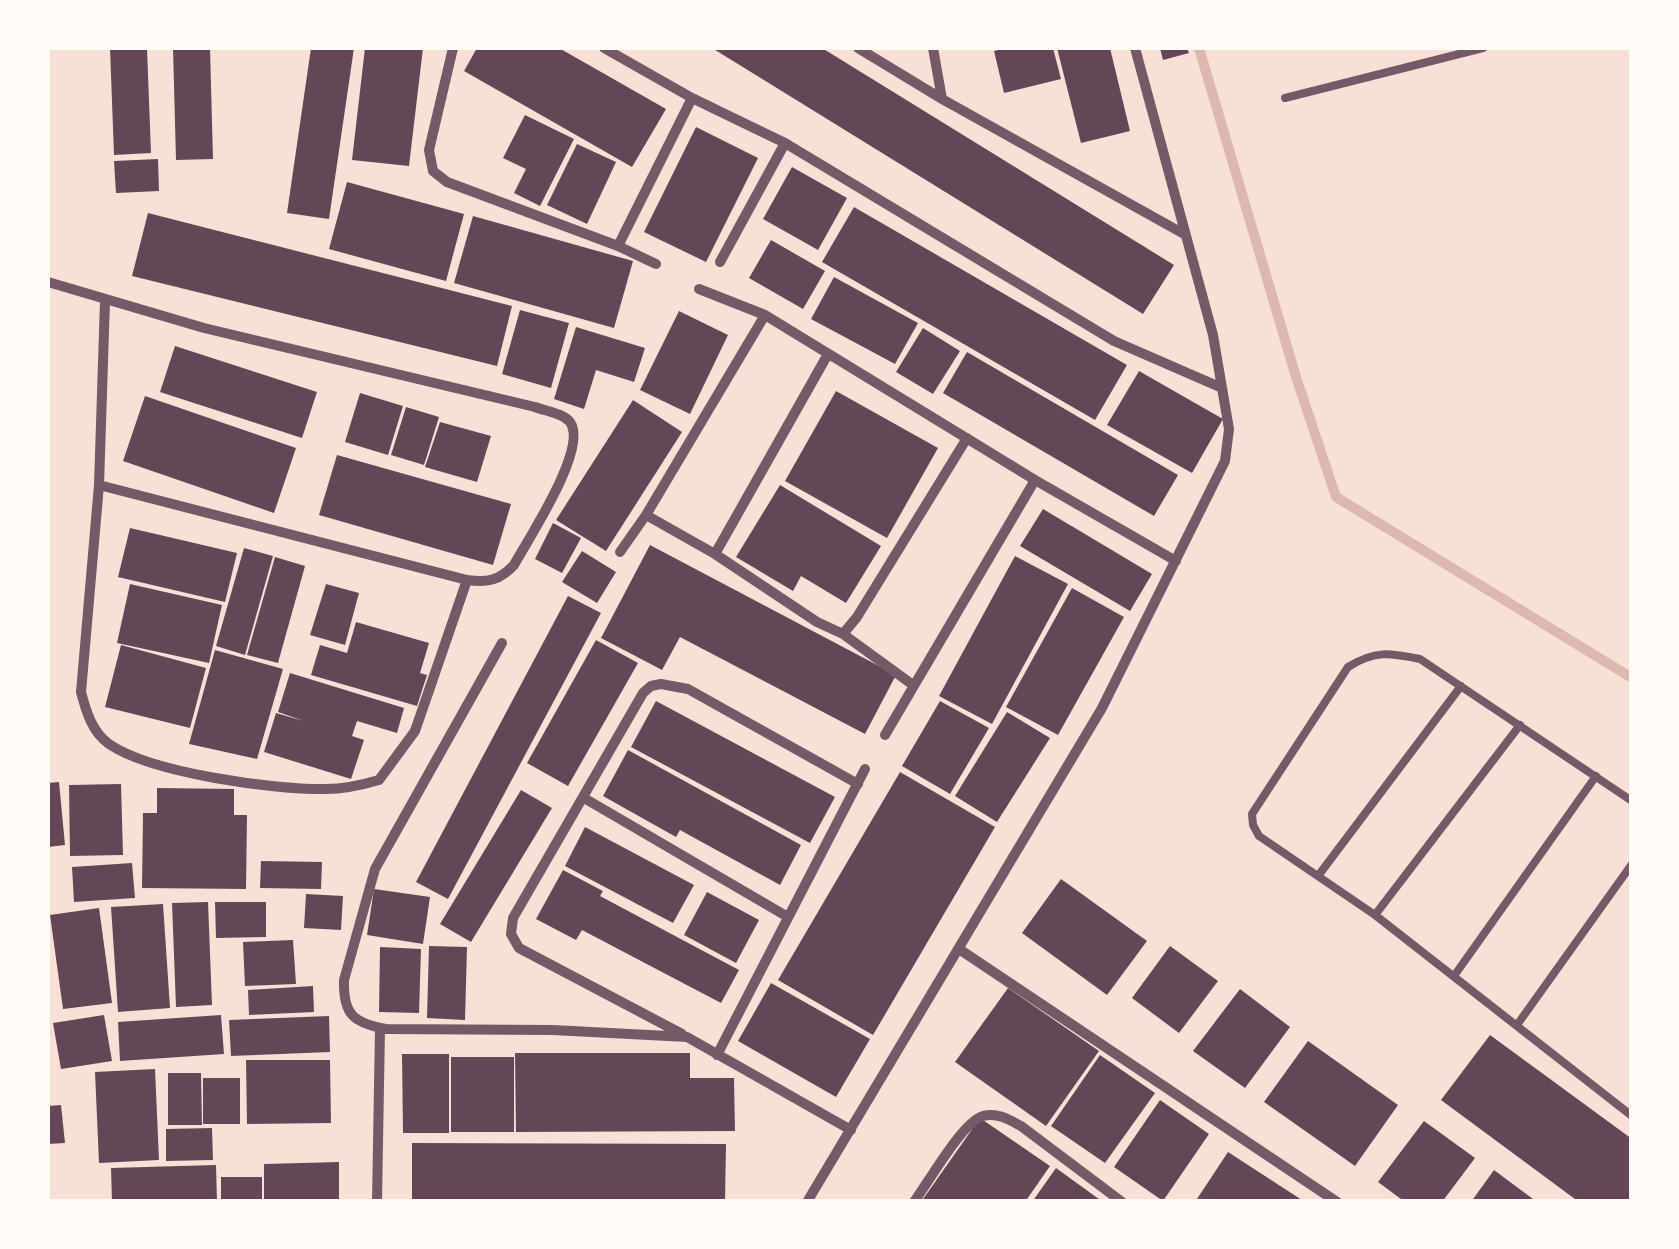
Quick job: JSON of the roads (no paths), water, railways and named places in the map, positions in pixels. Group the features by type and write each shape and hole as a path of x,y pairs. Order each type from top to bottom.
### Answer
{"street":[{"path":"453,48 429,150 433,170 447,182 656,264"},
{"path":"604,48 785,144 1114,341 1222,388"},
{"path":"858,48 1184,234"},
{"path":"933,48 942,99"},
{"path":"807,1202 1102,708 1225,461 1229,428 1213,335 1135,48"},
{"path":"618,246 692,98"},
{"path":"720,262 785,144"},
{"path":"48,282 104,301 566,418 574,431 573,450 560,481 514,565 493,581 467,580 99,485"},
{"path":"699,289 765,315 1176,562"},
{"path":"104,301 99,485 81,692 89,720 107,744 151,764 254,782 326,789 378,780 415,730 467,580"},
{"path":"620,552 765,315"},
{"path":"715,554 828,354"},
{"path":"843,634 868,604 967,438"},
{"path":"886,735 1035,480"},
{"path":"646,515 715,554 817,622 843,634 913,685"},
{"path":"502,643 375,869 344,980 349,1012 360,1023 380,1028 552,1030 687,1037"},
{"path":"850,1130 519,948 511,934 513,918 584,798 628,713 651,686 688,689 858,784"},
{"path":"717,1055 865,769"},
{"path":"584,798 788,917"},
{"path":"958,948 1336,1202"},
{"path":"377,1202 380,1028"},
{"path":"914,1202 968,1125 982,1116 1002,1116 1021,1126 1122,1202"}],"lane":[{"path":"1286,98 1483,48"},
{"path":"1632,801 1420,659 1394,654 1368,655 1348,667 1252,814 1259,836 1376,915 1632,1116"},
{"path":"1318,876 1460,686"},
{"path":"1376,915 1520,725"},
{"path":"1454,976 1596,776"},
{"path":"1517,1026 1632,864"}],"waterway":[{"path":"1199,48 1296,377 1336,497 1632,678"}]}
